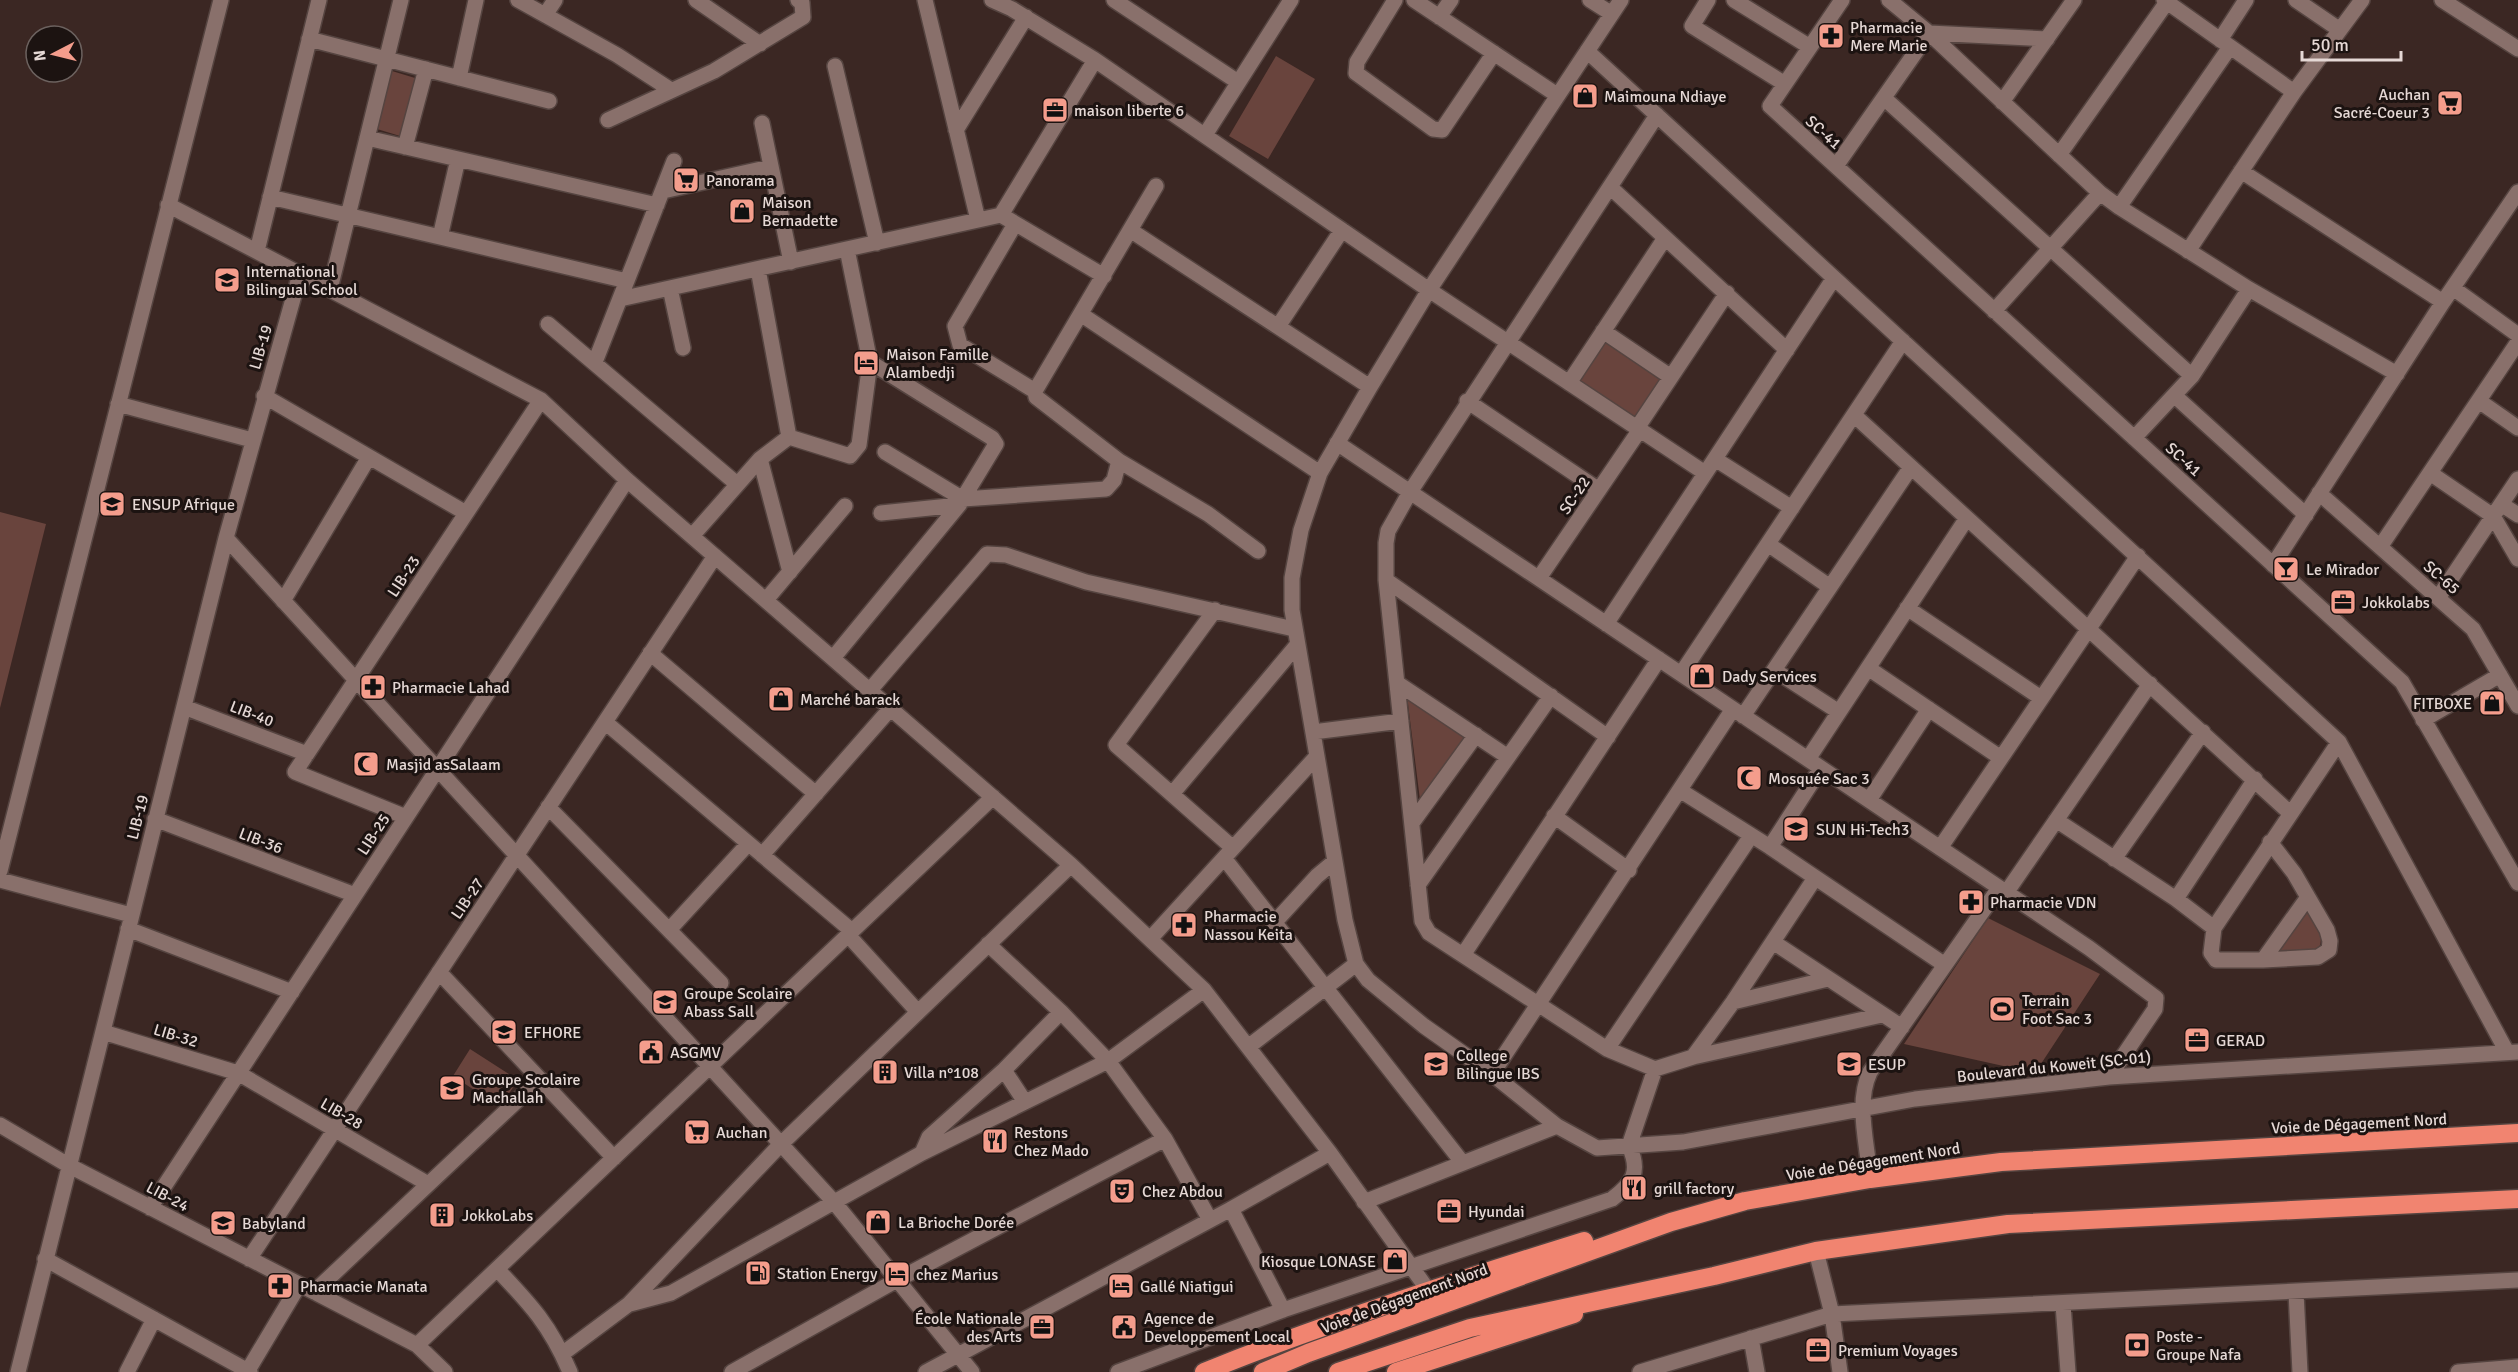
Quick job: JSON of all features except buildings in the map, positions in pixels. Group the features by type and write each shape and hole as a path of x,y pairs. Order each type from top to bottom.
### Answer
{"highway":[{"name":"Voie de Dégagement Nord","path":"1263,1372 1308,1353 1671,1222 1745,1201 1870,1179 2032,1159 2518,1133"},
{"path":"1338,1372 1470,1328 1816,1251 2008,1224 2518,1199"},
{"path":"1204,1372 1298,1335 1428,1290 1613,1232 1671,1222"},
{"path":"1396,1372 1549,1324 1625,1295"}],"street":[{"path":"257,251 319,0"},
{"path":"330,290 401,0"},
{"path":"459,78 476,0"},
{"path":"518,0 617,55 671,90"},
{"path":"545,15 555,0"},
{"path":"696,0 760,44"},
{"path":"608,120 714,71 803,17 802,3 798,0"},
{"path":"925,0 978,220"},
{"path":"992,0 1026,17 1095,60 1429,290 1705,473"},
{"path":"1114,0 1238,82"},
{"path":"1205,135 1292,0"},
{"path":"1395,0 1357,62 1356,73 1433,129 1442,130 1494,53"},
{"path":"1414,0 1557,95"},
{"path":"1439,17 1451,0"},
{"path":"1590,0 1612,14"},
{"path":"1557,1126 1492,1074 1389,998 1362,975 1356,964 1345,920 1295,637 1292,578 1301,530 1320,473 1337,443 1429,290 1621,0"},
{"path":"1708,0 1692,26 1785,84 1842,0"},
{"path":"1734,0 1810,47"},
{"path":"1889,0 1929,33 2100,193 2119,207 2249,289 2397,374"},
{"path":"2002,102 2074,0"},
{"path":"2119,207 2225,43 2246,0"},
{"path":"2296,0 2340,30"},
{"path":"2188,251 2294,92 2362,0"},
{"path":"2442,0 2518,49"},
{"path":"0,871 168,205 216,1"},
{"path":"2059,155 2166,1 2294,92"},
{"path":"956,130 1026,17"},
{"path":"1929,33 2047,39"},
{"path":"1836,166 1929,33"},
{"path":"309,39 549,101"},
{"path":"1587,51 2338,742 2513,1052"},
{"path":"1000,215 1095,60"},
{"path":"835,66 877,243"},
{"path":"405,147 426,69"},
{"name":"SC-41","path":"1785,84 1770,106 2402,682 2518,883"},
{"path":"1884,98 2192,376"},
{"path":"1658,115 1467,401 1410,492 1389,531 1386,543 1386,580 1424,928 1537,1006 1607,1050 1655,1069 1693,1057 1882,1015"},
{"path":"762,123 791,262"},
{"path":"367,138 657,206"},
{"path":"440,237 458,159"},
{"path":"595,362 674,161"},
{"path":"663,191 771,167"},
{"path":"2241,171 2443,302"},
{"path":"1155,186 1082,315 1035,391 1036,397 1119,461 1208,514 1258,551"},
{"path":"1610,187 1787,350"},
{"path":"2273,565 2443,302 2518,192"},
{"path":"1994,311 2100,193"},
{"path":"270,197 627,282"},
{"path":"168,205 541,400 627,480 1071,865 1204,990 1330,1153 1428,1290"},
{"path":"620,299 1000,215 1104,276"},
{"path":"1015,224 955,326 956,336 960,345 1035,391"},
{"path":"1130,230 1370,387"},
{"path":"1278,325 1342,230"},
{"path":"1569,383 1665,237"},
{"path":"789,437 850,456 859,445 870,362 847,249"},
{"path":"758,269 789,437"},
{"name":"LIB-19","path":"18,1372 226,538 300,274"},
{"path":"1606,624 1834,278"},
{"path":"670,288 683,348"},
{"path":"2454,288 2518,334"},
{"path":"2134,438 2192,376 2249,289"},
{"name":"SC-22","path":"1539,578 1727,293"},
{"path":"1082,315 1320,473"},
{"path":"548,324 737,484"},
{"path":"1604,331 1671,377"},
{"path":"1681,674 1903,341"},
{"path":"2380,547 2518,342"},
{"path":"833,658 961,502 996,448 994,440 870,362"},
{"path":"264,396 466,513"},
{"path":"2175,396 2307,515"},
{"name":"LIB-23","path":"406,817 295,772 541,400"},
{"path":"1467,401 1599,490"},
{"path":"2479,401 2518,428"},
{"path":"118,404 252,440"},
{"path":"1854,415 2290,813"},
{"path":"692,536 760,459 789,437"},
{"path":"1337,443 2089,948 2156,998 2155,1009 2109,1077"},
{"path":"885,452 961,502"},
{"path":"283,601 369,457"},
{"path":"760,459 790,572"},
{"path":"1715,459 1792,508"},
{"path":"881,513 961,502 1106,489 1114,480 1119,461"},
{"path":"1492,1074 1681,791 1738,712 1774,670 1911,467"},
{"path":"2430,473 2497,510 2518,515"},
{"path":"2438,598 2518,479"},
{"name":"LIB-25","path":"150,1208 627,480"},
{"name":"SC-65","path":"2319,493 2473,629 2518,705"},
{"path":"766,600 845,506"},
{"path":"2497,510 2518,560"},
{"path":"1770,847 1815,764 1839,712 1967,518"},
{"path":"226,538 834,1202 972,1372"},
{"path":"1768,544 1830,587"},
{"path":"870,690 987,554 1006,555 1086,582 1215,610 1295,637"},
{"name":"LIB-27","path":"249,1259 715,556"},
{"path":"1940,848 2138,556"},
{"path":"1386,580 1608,737"},
{"path":"1907,608 2041,698"},
{"path":"1215,610 1116,745 1172,794 1228,853 1275,922 1462,1162"},
{"path":"1172,794 1295,637"},
{"path":"650,653 816,794"},
{"path":"1463,955 1659,659"},
{"path":"1868,668 2001,758"},
{"path":"1774,670 1839,712"},
{"path":"2423,720 2500,675"},
{"path":"1397,683 1508,757"},
{"path":"1870,1179 1863,1087 1870,1072 1945,965 2056,820 2150,684"},
{"path":"1418,885 1551,696"},
{"name":"LIB-40","path":"184,707 307,754"},
{"path":"762,855 891,708"},
{"path":"1869,800 1929,709"},
{"path":"1313,732 1401,721"},
{"path":"605,722 850,933 918,1012"},
{"path":"2114,859 2203,732"},
{"path":"1412,823 1476,735"},
{"path":"2270,842 2290,867 2330,936 2329,950 2318,957 2216,960 2211,952 2214,928 2270,842 2338,742"},
{"path":"1150,939 1317,756"},
{"path":"2176,899 2255,779"},
{"path":"1681,791 1770,847 1945,965"},
{"path":"417,1345 993,797"},
{"path":"548,807 721,983"},
{"path":"1554,816 1629,870"},
{"name":"LIB-36","path":"155,819 355,895"},
{"path":"2056,820 2176,899 2214,928"},
{"path":"1607,1050 1751,836"},
{"path":"669,930 748,844"},
{"path":"1275,922 1317,876 1335,861"},
{"path":"562,1354 629,1304 781,1144 1071,865"},
{"path":"1693,1057 1733,1002 1815,878"},
{"path":"0,880 130,922 292,992"},
{"path":"2263,960 2308,897"},
{"path":"1773,942 1902,1027"},
{"path":"988,944 1061,1012 1108,1061 1165,1139 1210,1220"},
{"path":"1248,1047 1356,964"},
{"path":"439,972 614,1158"},
{"path":"1733,1002 1828,980"},
{"path":"629,1304 672,1293 922,1153 1108,1061 1204,990"},
{"path":"922,1153 929,1137 1004,1070 1061,1012"},
{"name":"LIB-32","path":"103,1032 238,1073"},
{"name":"Boulevard du Koweit (SC-01)","path":"1557,1126 1597,1148 1683,1142 1915,1099 2109,1077 2513,1052"},
{"path":"1118,1372 1282,1310 1612,1199 1626,1188 1636,1171 1635,1159 1629,1146 1655,1069"},
{"path":"1004,1070 1025,1102"},
{"name":"LIB-28","path":"238,1073 428,1184"},
{"path":"314,1292 540,1079"},
{"name":"LIB-24","path":"0,1125 68,1165 417,1345 445,1372"},
{"path":"1364,1202 1557,1126"},
{"path":"732,1372 897,1280 1165,1139"},
{"path":"926,1372 1231,1209 1330,1153"},
{"path":"1231,1209 1282,1310"},
{"path":"1816,1251 1832,1314 1840,1372"},
{"path":"45,1258 248,1371 299,1285"},
{"path":"497,1269 538,1313 570,1372"},
{"path":"1640,1372 1832,1314 2518,1280"},
{"path":"2296,1292 2300,1372"},
{"path":"2063,1304 2068,1372"},
{"path":"127,1372 154,1319"},
{"path":"1751,1338 1757,1372"},
{"path":"2460,1372 2518,1367"}],"shaded area":[{"path":"1276,56 1315,79 1268,159 1229,136"},
{"path":"392,71 415,78 400,136 377,129"},
{"path":"1610,332 1667,374 1633,423 1576,382"},
{"path":"0,512 46,524 0,708"},
{"path":"1407,696 1466,739 1421,808"},
{"path":"2307,910 2320,934 2318,950 2276,952"},
{"name":"Terrain Foot Sac 3","path":"1988,918 2100,974 2035,1073 1904,1044"},
{"path":"470,1049 518,1080 500,1107 453,1076"}],"place":[{"name":"Pharmacie Mere Marie","path":"1831,36"},
{"name":"Maimouna Ndiaye","path":"1585,96"},
{"name":"Auchan Sacré-Coeur 3","path":"2450,103"},
{"name":"maison liberte 6","path":"1055,110"},
{"name":"Panorama","path":"686,180"},
{"name":"Maison Bernadette","path":"742,211"},
{"name":"International Bilingual School","path":"227,280"},
{"name":"Maison Famille Alambedji","path":"866,363"},
{"name":"ENSUP Afrique","path":"112,504"},
{"name":"Le Mirador","path":"2286,569"},
{"name":"Jokkolabs","path":"2343,602"},
{"name":"Dady Services","path":"1702,676"},
{"name":"Pharmacie Lahad","path":"373,687"},
{"name":"Marché barack","path":"781,699"},
{"name":"FITBOXE","path":"2492,703"},
{"name":"Masjid asSalaam","path":"366,764"},
{"name":"Mosquée Sac 3","path":"1749,778"},
{"name":"SUN Hi-Tech3","path":"1796,829"},
{"name":"Pharmacie VDN","path":"1971,902"},
{"name":"Pharmacie Nassou Keita","path":"1184,925"},
{"name":"Groupe Scolaire Abass Sall","path":"665,1002"},
{"name":"Terrain Foot Sac 3","path":"2002,1009"},
{"name":"EFHORE","path":"504,1032"},
{"name":"GERAD","path":"2197,1040"},
{"name":"ASGMV","path":"651,1052"},
{"name":"College Bilingue IBS","path":"1436,1064"},
{"name":"ESUP","path":"1849,1064"},
{"name":"Villa n°108","path":"885,1072"},
{"name":"Groupe Scolaire Machallah","path":"452,1088"},
{"name":"Auchan","path":"697,1132"},
{"name":"Restons Chez Mado","path":"995,1141"},
{"name":"grill factory","path":"1634,1188"},
{"name":"Chez Abdou","path":"1122,1191"},
{"name":"Hyundai","path":"1449,1211"},
{"name":"JokkoLabs","path":"442,1215"},
{"name":"La Brioche Dorée","path":"878,1222"},
{"name":"Babyland","path":"223,1223"},
{"name":"Kiosque LONASE","path":"1395,1261"},
{"name":"Station Energy","path":"758,1273"},
{"name":"chez Marius","path":"897,1274"},
{"name":"Pharmacie Manata","path":"280,1286"},
{"name":"Gallé Niatigui","path":"1121,1286"},
{"name":"École Nationale des Arts","path":"1042,1327"},
{"name":"Agence de Developpement Local","path":"1124,1327"},
{"name":"Poste - Groupe Nafa","path":"2137,1345"},
{"name":"Premium Voyages","path":"1818,1350"}]}
